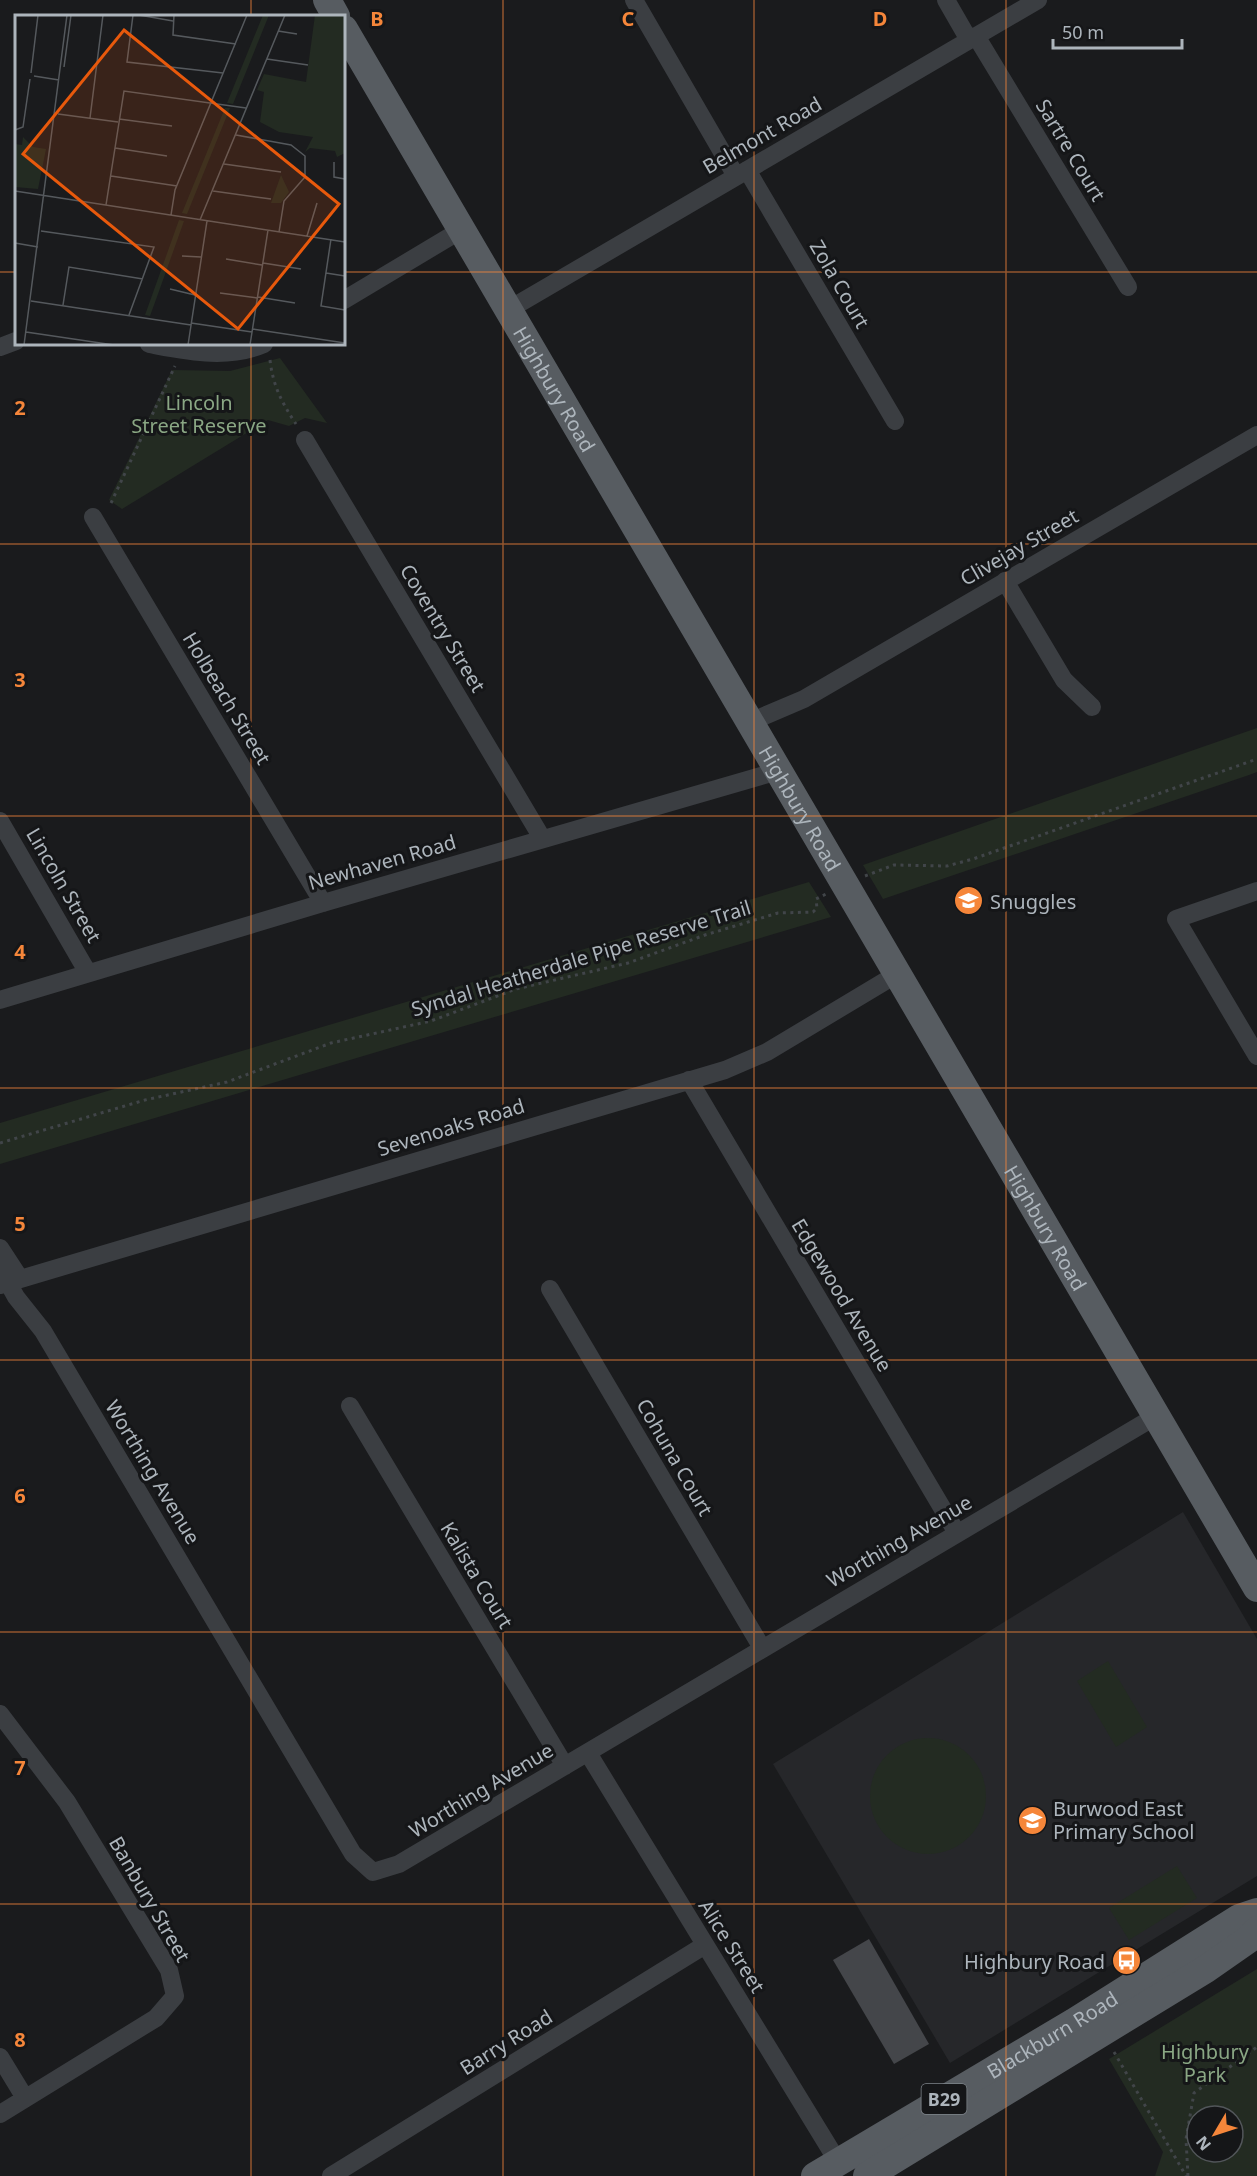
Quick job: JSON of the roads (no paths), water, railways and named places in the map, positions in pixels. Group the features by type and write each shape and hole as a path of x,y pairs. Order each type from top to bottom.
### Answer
{"main road":[{"name":"Highbury Road","path":"327,0 335,15"},
{"name":"Highbury Road","path":"345,34 1257,1588"},
{"name":"Blackburn Road","path":"833,2171 1239,1918 1257,1912"},
{"name":"Blackburn Road","path":"867,2176 1206,1969 1249,1939 1257,1930"}],"street":[{"name":"Zola Court","path":"634,0 895,422"},
{"name":"Sartre Court","path":"946,0 973,38 1128,288"},
{"name":"Belmont Road","path":"508,310 1038,0"},
{"path":"345,299 461,230"},
{"path":"0,347 15,341"},
{"path":"155,345 205,354 253,348 267,351"},
{"name":"Clivejay Street","path":"754,729 1257,435"},
{"name":"Coventry Street","path":"305,440 542,838"},
{"name":"Holbeach Street","path":"93,517 323,903"},
{"path":"1005,581 1064,680 1092,707"},
{"name":"Newhaven Road","path":"0,1000 542,838 778,771"},
{"name":"Lincoln Street","path":"0,821 88,973"},
{"path":"1257,891 1176,919 1257,1056"},
{"name":"Sevenoaks Road","path":"7,1278 725,1070 767,1053 897,974"},
{"name":"Edgewood Avenue","path":"689,1080 957,1533"},
{"name":"Worthing Avenue","path":"0,1248 7,1278 44,1331 353,1854 373,1872 399,1864 1156,1416"},
{"name":"Cohuna Court","path":"550,1289 762,1648"},
{"name":"Kalista Court","path":"350,1406 565,1766"},
{"name":"Banbury Street","path":"0,1714 67,1802 169,1970 174,1996 156,2018 0,2114"},
{"name":"Alice Street","path":"588,1753 705,1946 833,2171"},
{"name":"Barry Road","path":"331,2176 705,1946"},
{"path":"0,2057 25,2098"}],"place":[{"name":"Snuggles","path":"969,901"},
{"name":"Burwood East Primary School","path":"1032,1820"},
{"name":"Highbury Road","path":"1126,1961"}],"park label":[{"name":"Lincoln Street Reserve","path":"199,414"},
{"name":"Highbury Park","path":"1205,2062"}]}
